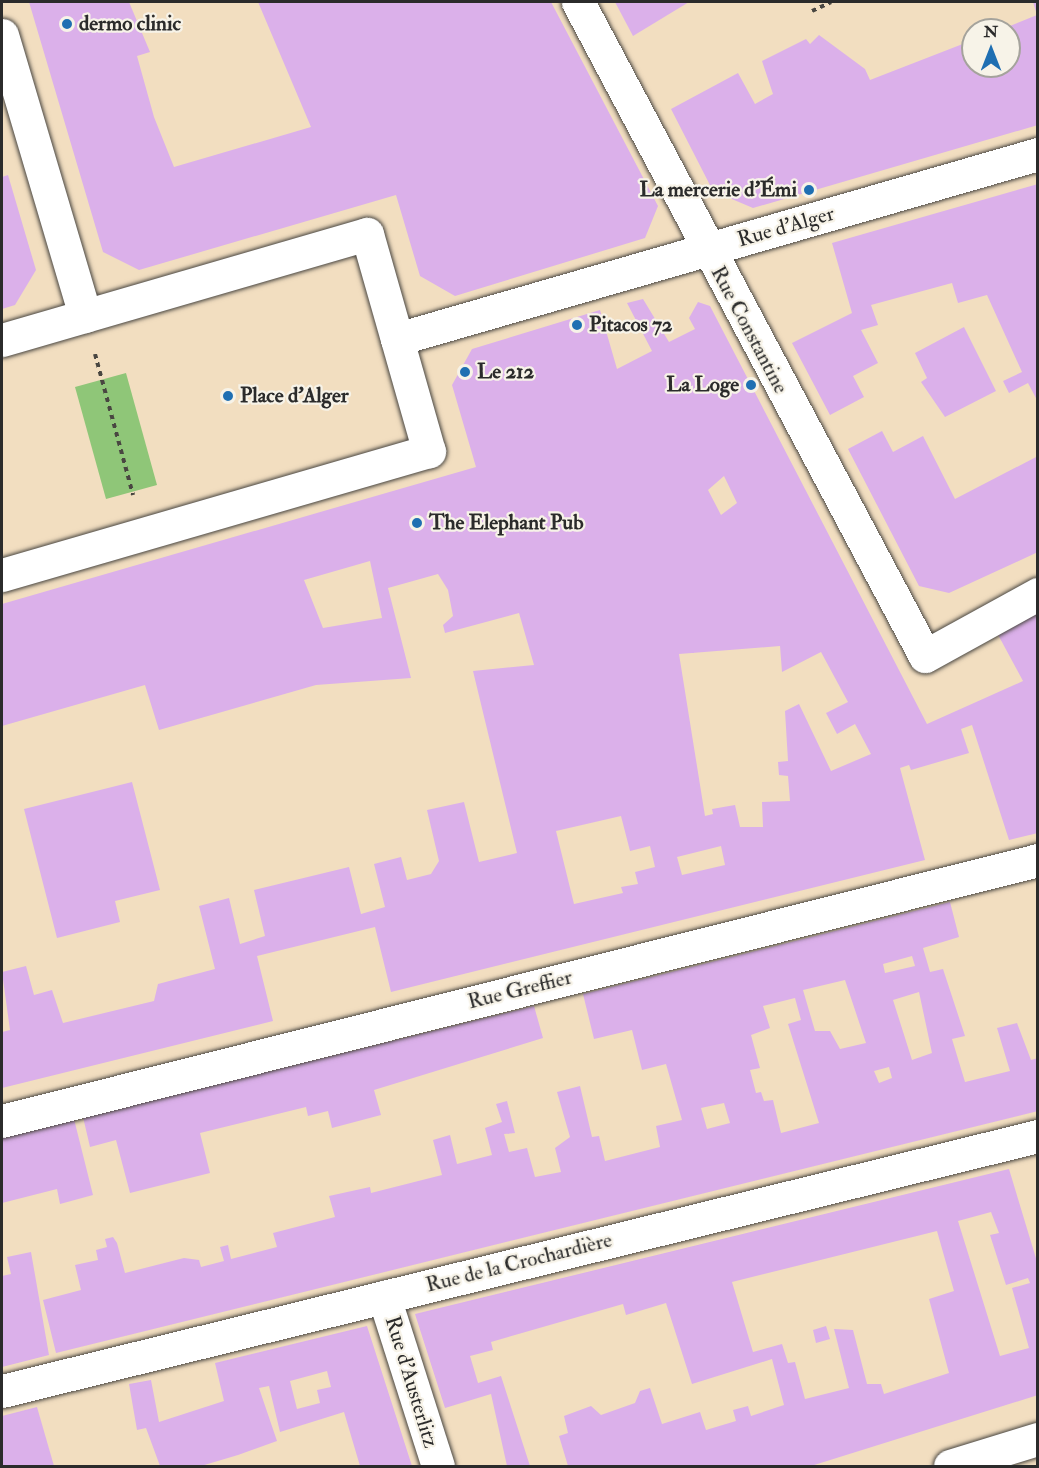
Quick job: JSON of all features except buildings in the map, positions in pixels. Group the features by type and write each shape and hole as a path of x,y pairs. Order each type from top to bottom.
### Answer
{"street":[{"name":"Rue Constantine","path":"578,2 706,250 926,656 1038,594"},
{"path":"2,35 85,316"},
{"name":"Rue d'Alger","path":"397,339 1038,154"},
{"path":"2,340 367,234 429,451 2,575"},
{"name":"Rue Greffier","path":"2,1121 1035,869"},
{"name":"Rue de la Crochardière","path":"2,1391 1038,1136"},
{"name":"Rue d'Austerlitz","path":"384,1297 438,1467"},
{"path":"950,1467 1038,1438"}],"path":[{"path":"812,12 831,2"},
{"path":"85,316 144,533"}],"green space":[{"path":"126,373 157,485 106,499 75,387"}],"place":[{"name":"dermo clinic","path":"67,24"},
{"name":"La mercerie d'Émi","path":"809,190"},
{"name":"Pitacos 72","path":"577,325"},
{"name":"Le 212","path":"465,372"},
{"name":"La Loge","path":"751,385"},
{"name":"Place d'Alger","path":"228,396"},
{"name":"The Elephant Pub","path":"417,523"}]}
